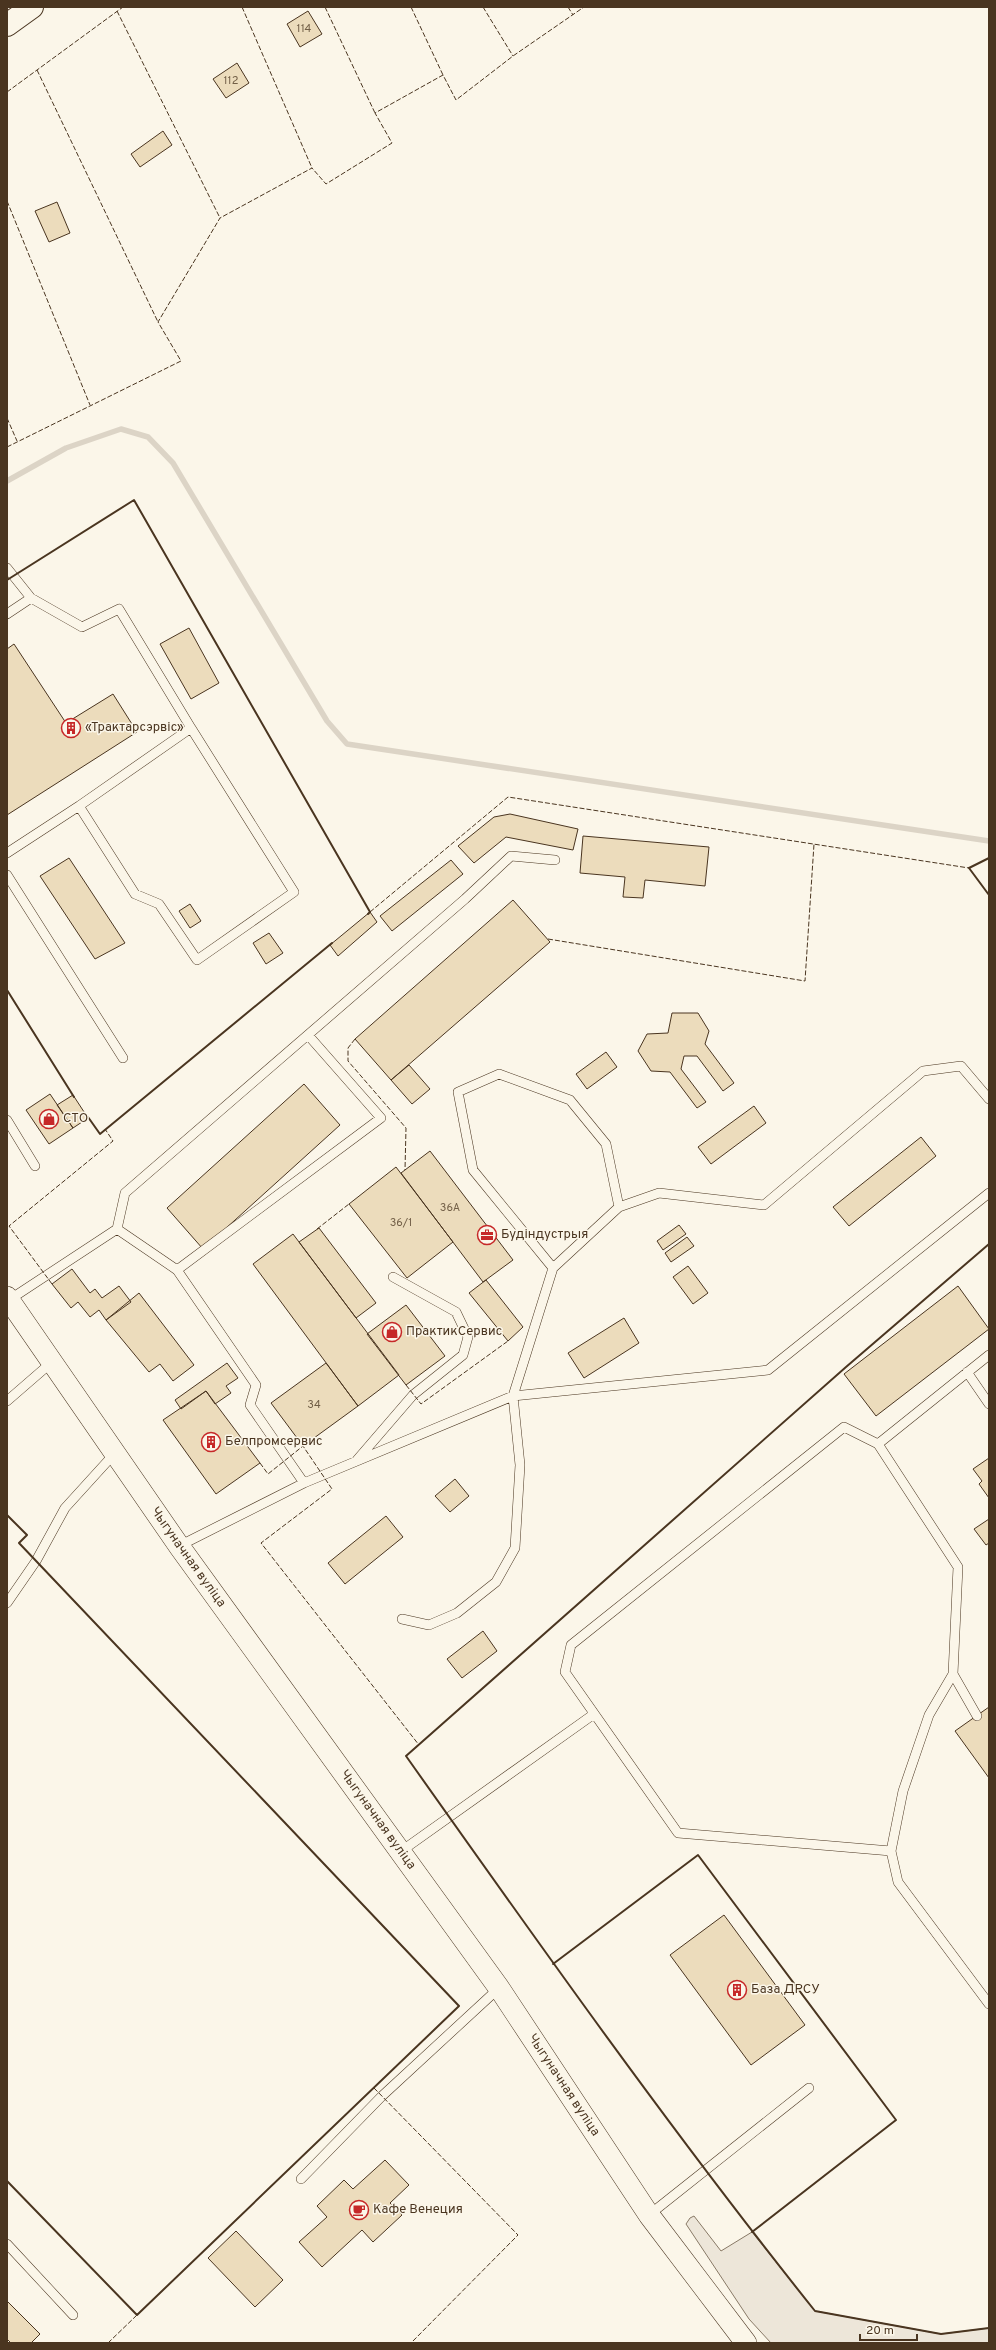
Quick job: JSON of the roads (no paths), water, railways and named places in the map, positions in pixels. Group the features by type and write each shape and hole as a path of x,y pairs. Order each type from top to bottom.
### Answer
{"main road":[{"path":"7,25 32,7"}],"street":[{"name":"Чыгуначная вуліца","path":"8,1299 179,1546 498,1988 649,2215 746,2343"}],"lane":[{"path":"7,568 32,598 82,627 118,609 294,892 197,960 159,904 135,894 79,806"},
{"path":"7,614 32,598"},
{"path":"7,853 79,806 191,728"},
{"path":"8,1299 117,1229 125,1193 308,1035 511,856 555,860"},
{"path":"7,875 123,1058"},
{"path":"177,1270 382,1118 308,1035"},
{"path":"402,1619 429,1625 457,1613 496,1582 515,1548 520,1465 513,1396 553,1268 619,1207 659,1193 764,1205 923,1071 961,1066 989,1099"},
{"path":"553,1268 473,1170 458,1092 499,1074 570,1100 606,1144 619,1207"},
{"path":"7,1120 35,1166"},
{"path":"179,1546 304,1483 513,1396 768,1370 989,1193"},
{"path":"117,1229 177,1270 256,1385 250,1405 304,1483"},
{"path":"356,1462 413,1395 463,1355 468,1337 456,1312 393,1278"},
{"path":"878,1444 989,1355"},
{"path":"7,1400 52,1362"},
{"path":"967,1372 989,1404"},
{"path":"892,1850 678,1833 565,1672 571,1645 844,1427 878,1444 958,1567 953,1674 929,1715 903,1791 892,1850 898,1882 989,2004"},
{"path":"7,1603 36,1561 65,1508 115,1453"},
{"path":"953,1674 977,1716"},
{"path":"400,1852 594,1714"},
{"path":"301,2179 382,2096 498,1988"},
{"path":"649,2215 809,2088"},
{"path":"7,2244 73,2315"}],"waterway":[{"path":"7,481 66,448 121,429 148,437 173,463 327,721 347,744 989,841"}],"place":[{"name":"«Трактарсэрвіс»","path":"71,728"},
{"name":"СТО","path":"49,1119"},
{"name":"Будіндустрыя","path":"487,1235"},
{"name":"ПрактикСервис","path":"392,1332"},
{"name":"Белпромсервис","path":"211,1442"},
{"name":"База ДРСУ","path":"737,1990"},
{"name":"Кафе Венеция","path":"359,2210"}]}
